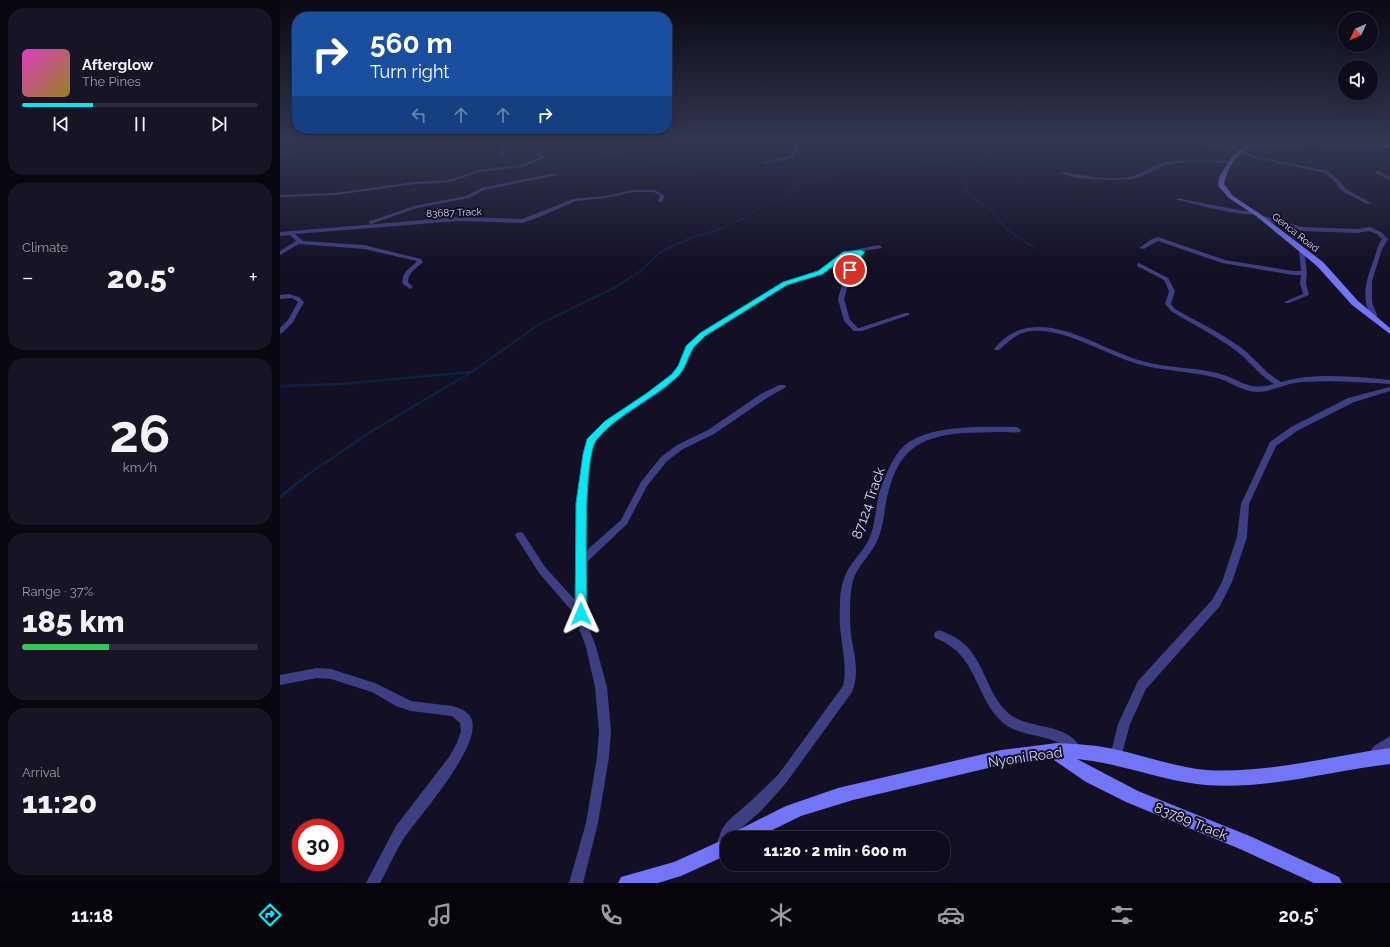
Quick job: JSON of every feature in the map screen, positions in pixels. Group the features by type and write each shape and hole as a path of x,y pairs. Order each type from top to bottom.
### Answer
{"street":[{"path":"280,196 335,194 413,183"},
{"path":"349,228 386,218 416,207 467,197 483,189 511,183"},
{"name":"Genca Road","path":"1221,183 1222,187 1231,197 1258,215 1320,264 1344,292 1390,332"},
{"path":"1339,183 1344,190 1369,203"},
{"name":"83687 Track","path":"280,234 459,219 522,221 575,200 606,197 630,191 658,192 664,196 660,201"},
{"path":"1179,200 1258,215 1297,229 1357,232 1370,229 1384,236 1385,239 1378,248 1376,259 1369,277 1369,302 1375,315 1374,319"},
{"path":"291,233 299,242 307,244 364,247 419,260 420,262 409,271 405,279 405,283 410,287"},
{"path":"1142,248 1158,239 1224,262 1304,273"},
{"path":"280,253 299,242"},
{"path":"576,883 592,823 603,757 605,731 601,687 581,614 582,503 587,454 590,441 608,423 672,378 681,367 690,346 702,335 785,284 820,272 845,253 861,252 879,247"},
{"path":"1288,302 1306,295 1303,283 1304,273 1302,250"},
{"path":"861,252 850,267 850,274 841,299 850,326 856,330 860,330 907,314"},
{"path":"1139,265 1166,279 1172,291 1168,302 1170,307 1236,347 1248,357 1262,373 1279,384"},
{"path":"280,296 298,298 301,302 291,321 280,332"},
{"path":"997,348 1009,338 1024,330 1044,329 1070,335 1132,360 1161,367 1215,375 1251,389 1266,388 1302,380 1339,379 1390,382"},
{"path":"581,561 624,522 644,484 664,459 680,447 711,432 764,396 782,387"},
{"path":"1116,757 1124,724 1142,685 1216,603 1227,582 1242,537 1245,504 1274,444 1294,428 1351,400 1390,389"},
{"name":"87124 Track","path":"729,831 782,779 848,688 852,670 845,617 848,584 852,572 875,537 885,490 901,456 908,447 917,441 932,436 966,430 1017,430"},
{"path":"520,535 542,570 581,614"},
{"path":"939,635 952,641 975,665 990,698 1004,716 1025,730 1065,740 1076,751"},
{"path":"280,680 317,673 331,674 375,688 400,702 411,706 452,711 458,713 466,720 467,729 452,764 443,779 400,832 373,883"},
{"path":"1371,758 1378,750 1390,742"},
{"name":"Nyoni Road","path":"754,831 811,804 964,766 1020,754 1053,751 1076,751 1116,757 1169,770 1222,778 1247,777 1390,756"},
{"name":"83789 Track","path":"1053,751 1085,773 1130,796 1158,809 1217,831 1334,883"},
{"path":"627,883 675,870 720,849"},
{"path":"1309,871 1320,883"}],"waterway":[{"path":"719,229 749,216 763,205 784,198 802,183"},
{"path":"966,183 966,191 978,202 991,209 1006,228"},
{"path":"519,339 538,325 616,287 639,272 662,251 691,238 723,228"},
{"path":"1006,228 1035,248"},
{"path":"280,386 341,384 471,372 520,338"},
{"path":"303,478 372,431 470,373"},
{"path":"280,497 305,477"}],"route":[{"path":"581,614 582,503 587,454 590,441 608,423 669,381 681,367 690,346 702,335 785,284 826,270 845,253 861,252 861,254 852,263 850,270"}]}
